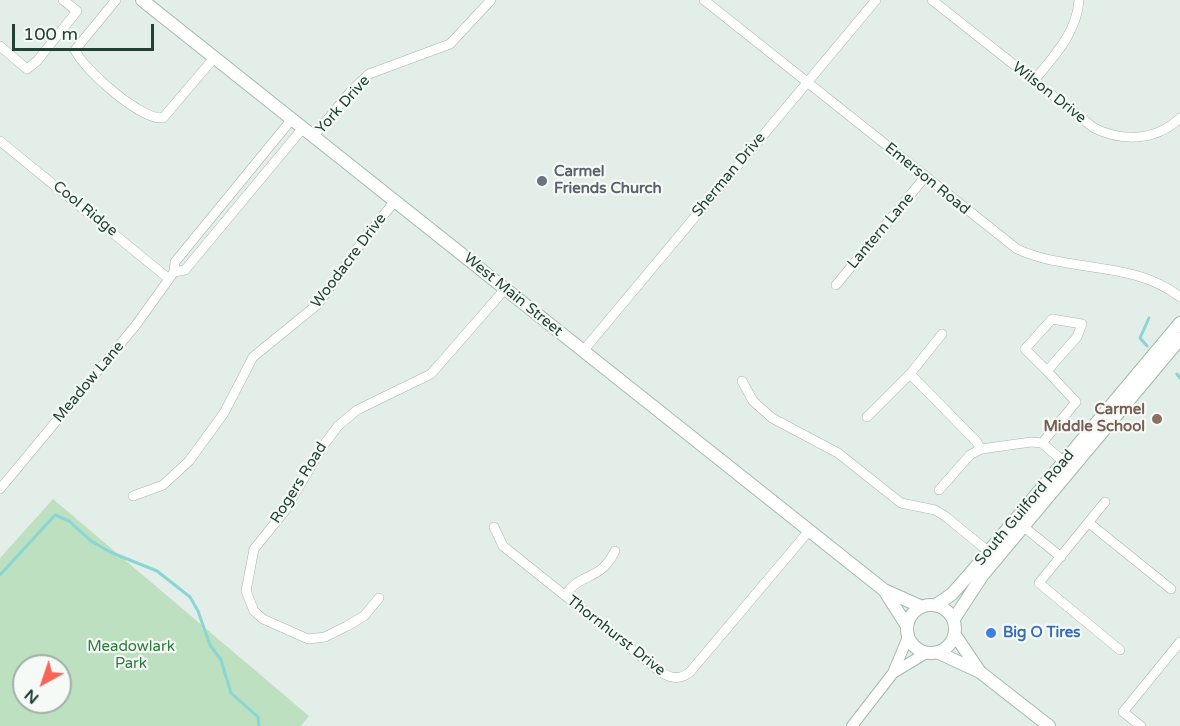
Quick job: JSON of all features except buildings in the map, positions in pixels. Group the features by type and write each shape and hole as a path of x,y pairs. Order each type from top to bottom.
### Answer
{"main road":[{"name":"West Main Street","path":"142,0 808,532 884,590 922,607"},
{"name":"South Guilford Road","path":"936,605 952,594 989,552 1180,323"},
{"name":"South Guilford Road","path":"954,620 978,581 1180,339"},
{"name":"West Main Street","path":"884,590 907,631"},
{"path":"933,653 950,646 955,635 954,620 950,613 936,605 922,607 912,614 907,631 915,648 980,672 1049,726"},
{"path":"955,635 980,672"}],"street":[{"path":"0,46 27,69 37,61 77,11 63,0"},
{"path":"116,0 75,50 93,74 133,106 163,118 214,58"},
{"name":"York Drive","path":"313,137 351,91 369,74 450,44 491,0"},
{"name":"Emerson Road","path":"704,0 1017,249 1043,259 1137,274 1163,285 1180,297"},
{"name":"Sherman Drive","path":"583,351 876,0"},
{"name":"Wilson Drive","path":"932,0 1094,128 1116,136 1143,137 1168,128 1180,118"},
{"path":"1033,82 1065,41 1073,26 1079,0"},
{"name":"Meadow Lane","path":"0,489 136,325 171,276 175,262 292,119"},
{"name":"Meadow Lane","path":"171,276 185,270 303,128"},
{"name":"Cool Ridge","path":"0,141 171,276"},
{"name":"Lantern Lane","path":"836,285 925,177"},
{"name":"Woodacre Drive","path":"133,496 163,485 189,461 224,413 253,357 318,304 364,239 395,201"},
{"name":"Rogers Road","path":"379,598 364,616 347,626 325,637 308,639 263,619 254,611 246,591 254,549 284,512 338,426 357,410 431,374 505,289"},
{"path":"1042,443 1076,402 1025,350 1052,319 1082,324 1077,337 1047,371"},
{"path":"867,417 910,374 942,334"},
{"path":"910,374 976,441 981,449"},
{"path":"742,381 753,401 772,418 838,453 901,502 935,510 945,516 989,552"},
{"path":"939,490 969,455 981,449 1031,442 1042,443 1064,462"},
{"path":"1106,502 1039,583 1120,650"},
{"path":"1089,523 1171,589"},
{"name":"Thornhurst Drive","path":"494,527 503,546 670,677 685,676 808,532"},
{"path":"1024,527 1061,557"},
{"path":"565,595 573,584 604,569 615,551"},
{"path":"852,726 892,673 907,631"},
{"path":"1142,726 1123,712 1180,642"},
{"path":"892,673 933,653"}],"green space":[{"name":"Meadowlark Park","path":"53,499 309,716 301,726 0,726 0,558"}],"waterway":[{"path":"1147,346 1140,338 1149,318"},
{"path":"1177,374 1180,378"},
{"path":"0,575 55,515 69,521 91,541 110,552 157,571 190,597 198,611 210,645 221,660 231,693 258,717 259,726"}],"place":[{"name":"Carmel Friends Church","path":"542,181"},
{"name":"Carmel Middle School","path":"1157,419"},
{"name":"Big O Tires","path":"991,633"}]}
